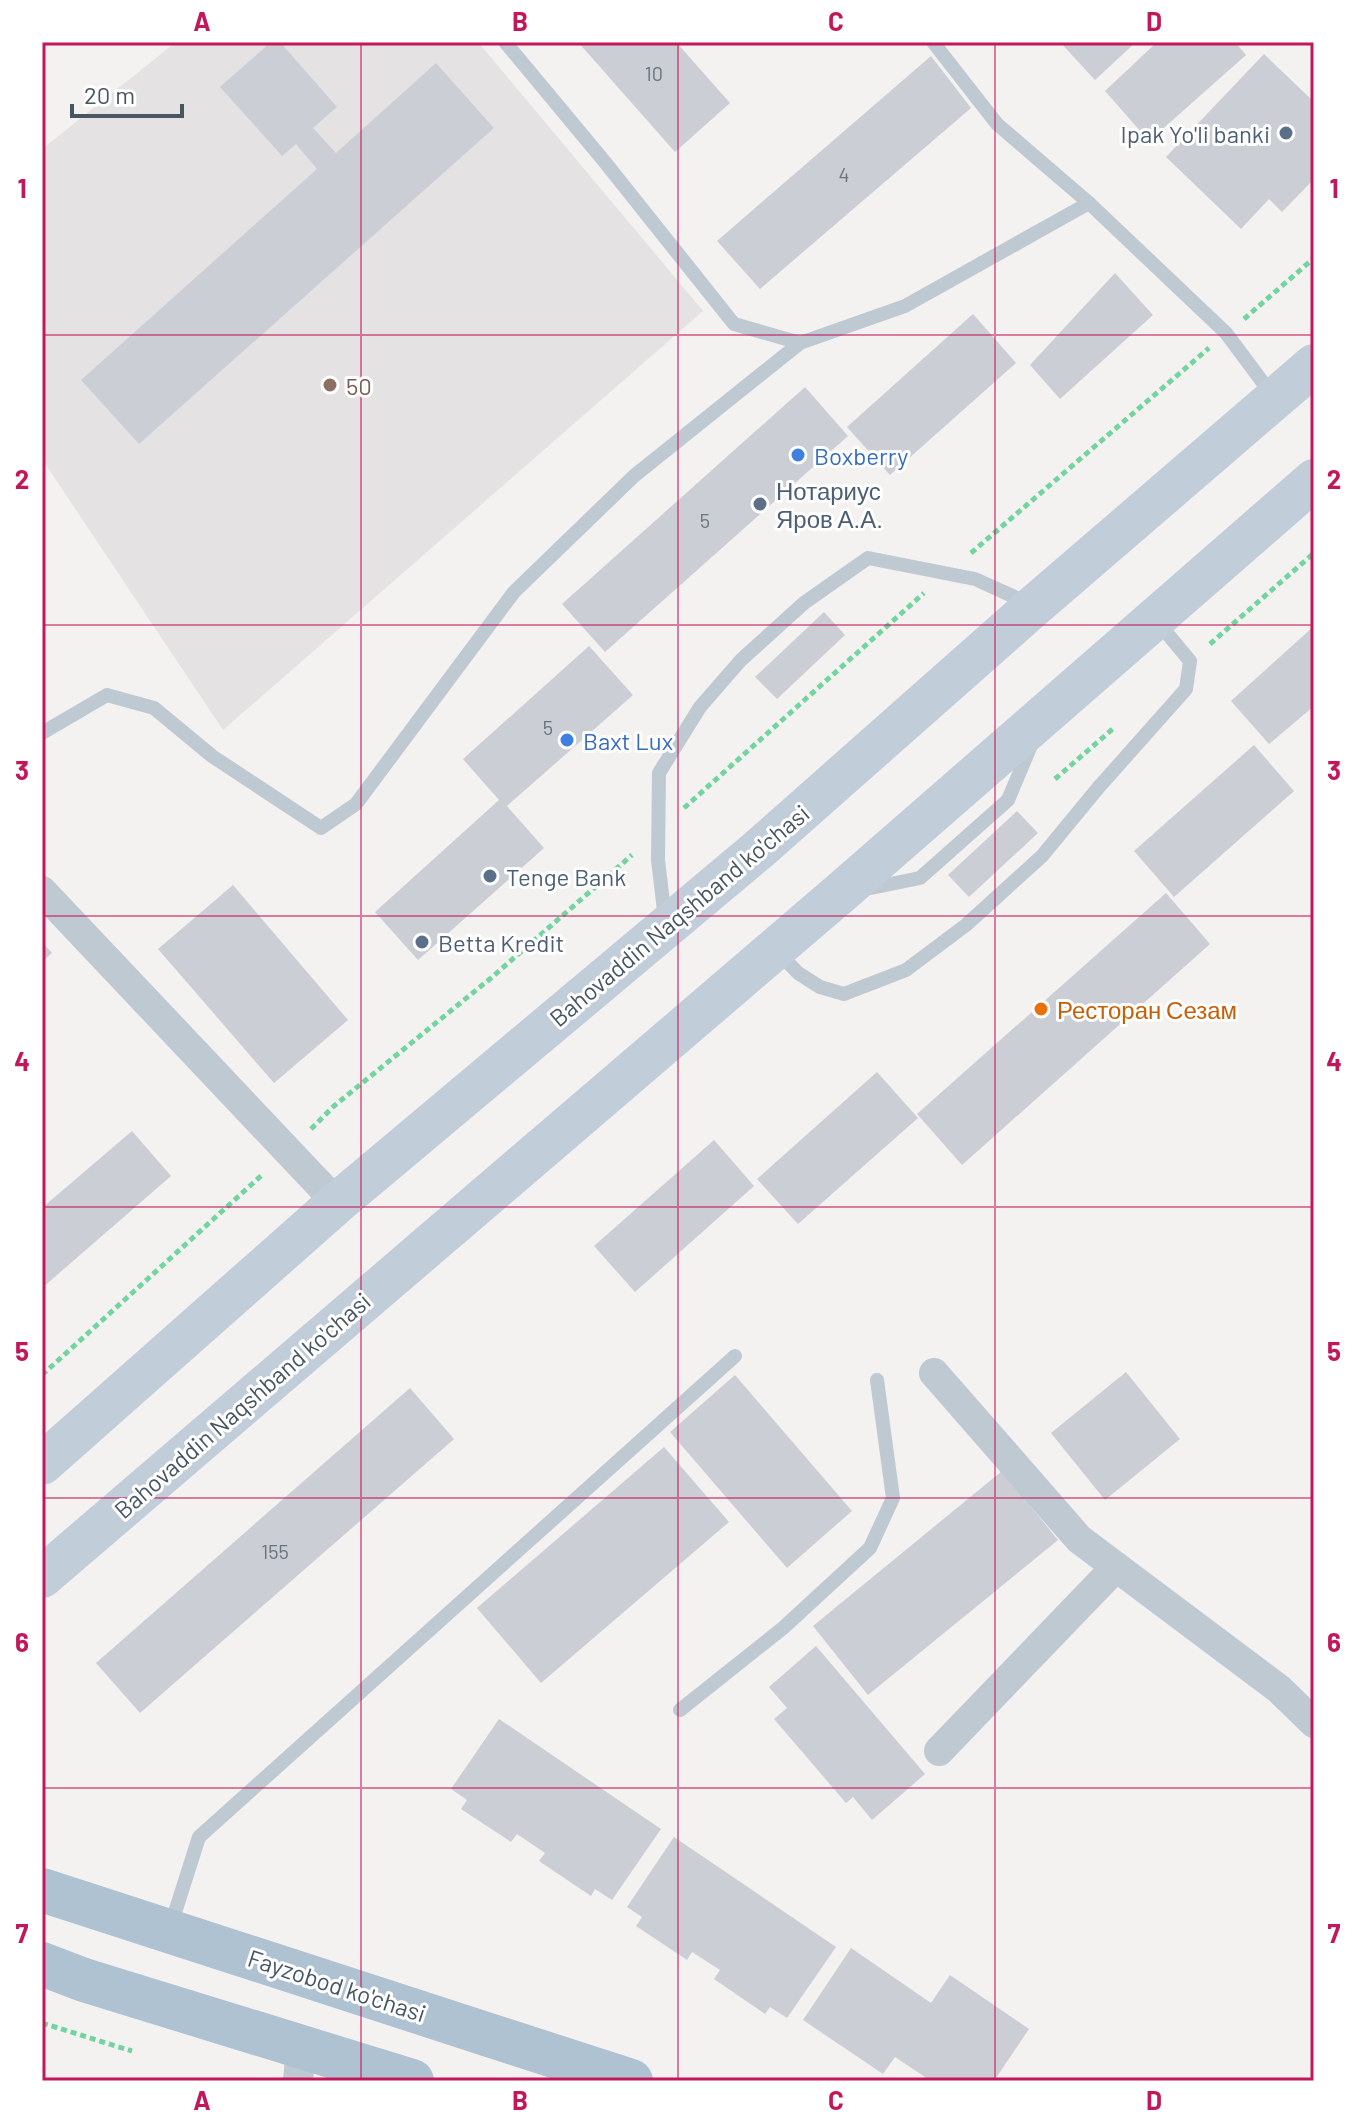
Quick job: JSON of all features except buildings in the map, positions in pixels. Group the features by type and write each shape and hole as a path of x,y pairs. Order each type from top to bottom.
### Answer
{"main road":[{"name":"Bahovaddin Naqshband ko'chasi","path":"42,1464 337,1203 758,850 1034,606 1314,365"},
{"name":"Bahovaddin Naqshband ko'chasi","path":"42,1577 838,895 1314,480"},
{"name":"Fayzobod ko'chasi","path":"49,1889 631,2081"},
{"path":"42,1964 299,2064 412,2081"}],"street":[{"path":"42,891 337,1203"},
{"path":"934,1373 1079,1539 1279,1689 1314,1723"},
{"path":"939,1751 1116,1567"}],"lane":[{"path":"505,42 734,324 800,343"},
{"path":"933,42 997,124 1089,203 1226,333 1275,399"},
{"path":"42,733 107,695 154,708 212,756 321,828 356,804 514,592 634,476 800,343 905,306 1089,203"},
{"path":"666,927 658,860 659,773 710,695 741,660 804,603 868,558 975,579 1034,606"},
{"path":"775,949 798,973 820,987 844,994 906,970 966,925 1042,856 1186,689 1190,661 1155,619"},
{"path":"169,1931 199,1837 735,1356"},
{"path":"680,1710 783,1628 870,1548 893,1498 877,1380"}],"path":[{"path":"42,2023 132,2051"}],"shaded area":[{"name":"50","path":"176,42 478,42 703,311 223,730 42,459 42,149"}],"place":[{"name":"Ipak Yo'li banki","path":"1286,133"},
{"name":"50","path":"330,385"},
{"name":"Boxberry","path":"798,455"},
{"name":"Нотариус Яров А.А.","path":"760,504"},
{"name":"Baxt Lux","path":"567,740"},
{"name":"Tenge Bank","path":"490,876"},
{"name":"Betta Kredit","path":"422,942"},
{"name":"Ресторан Сезам","path":"1041,1009"}]}
